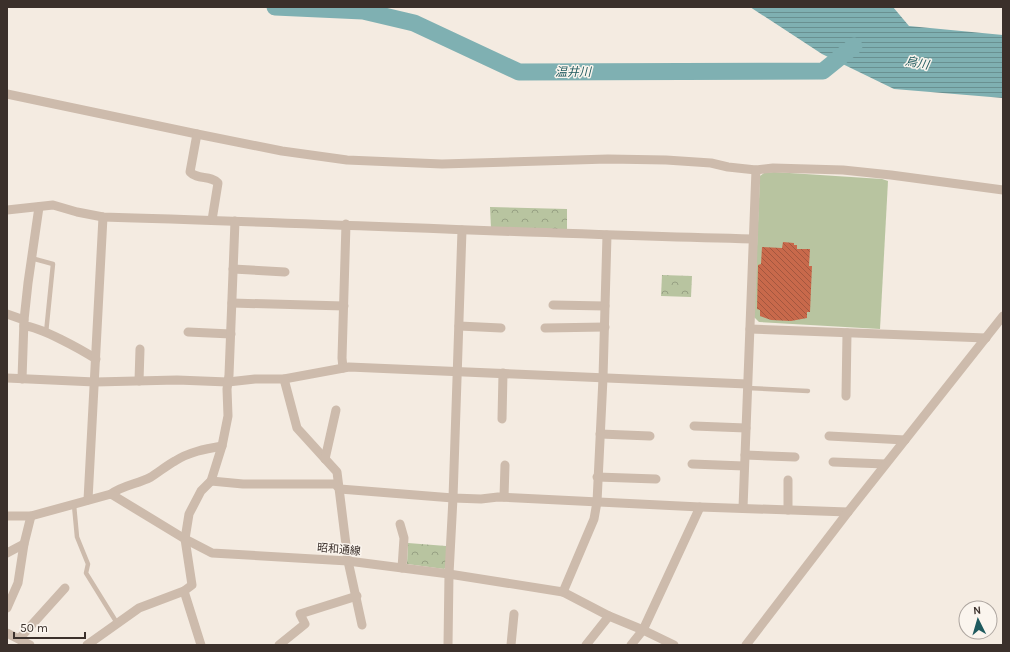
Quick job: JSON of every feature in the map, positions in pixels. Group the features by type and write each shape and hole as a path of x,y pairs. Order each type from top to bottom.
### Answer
{"street":[{"path":"7,94 197,134 318,157 374,162 442,164 608,159 666,160 711,163 728,167 756,170 773,168 843,170 1003,190"},
{"path":"197,134 190,172 193,175 213,179 218,182 212,220"},
{"path":"743,508 756,170"},
{"path":"7,210 53,205 77,212 103,217 346,224 462,230 753,239"},
{"path":"22,378 24,323 31,258 39,207"},
{"path":"88,500 103,217"},
{"path":"87,645 139,608 184,591 192,584 185,539 189,514 201,491 211,481 222,446 228,416 228,382 235,221"},
{"path":"343,368 342,358 346,224"},
{"path":"448,645 448,574 453,498 462,230"},
{"path":"563,592 594,519 597,502 597,477 603,378 607,235"},
{"path":"233,270 285,272"},
{"path":"232,304 344,306"},
{"path":"554,305 605,306"},
{"path":"7,314 96,359"},
{"path":"746,645 885,464 1003,316"},
{"path":"459,326 501,328"},
{"path":"545,328 604,327"},
{"path":"750,329 986,338"},
{"path":"188,332 231,334"},
{"path":"846,396 847,333"},
{"path":"139,381 140,349"},
{"path":"7,378 95,382 177,380 228,382 255,379 284,379 349,367 457,373 503,373 747,386"},
{"path":"502,419 503,373"},
{"path":"284,379 297,428 337,472 348,561 357,596 362,625"},
{"path":"325,458 336,410"},
{"path":"694,426 746,428"},
{"path":"600,434 650,436"},
{"path":"829,436 905,440"},
{"path":"7,516 31,516 112,494 120,488 127,487 151,477 175,461 199,450 222,446"},
{"path":"745,455 795,457"},
{"path":"833,462 885,464"},
{"path":"692,464 744,466"},
{"path":"504,497 505,465"},
{"path":"597,477 656,479"},
{"path":"788,480 788,510"},
{"path":"211,481 243,484 335,484 340,489 453,498 481,499 504,497 700,507 848,512"},
{"name":"昭和通線","path":"112,494 185,539 212,553 348,561 448,574 563,592 609,616 674,645"},
{"path":"632,645 643,630 700,507"},
{"path":"7,608 18,583 24,544 31,516"},
{"path":"400,524 404,538 402,568"},
{"path":"7,553 24,544"},
{"path":"19,639 65,588"},
{"path":"184,591 201,645"},
{"path":"280,645 305,624 300,614 357,596"},
{"path":"511,645 514,614"},
{"path":"586,645 609,616"},
{"path":"7,633 30,645"}],"lane":[{"path":"31,258 53,264 46,333"},
{"path":"747,386 808,391"},
{"path":"74,505 77,536 88,564 86,573 117,623"}],"green space":[{"path":"774,172 882,179 888,181 880,329 759,322 754,317 760,176 764,173"},
{"path":"490,207 567,209 567,230 491,228"},
{"path":"662,275 692,276 691,297 661,296"},
{"path":"408,543 446,546 447,567 444,569 407,564"}],"water":[{"name":"烏川","path":"750,7 893,7 909,26 1003,35 1003,98 894,89 822,54"}],"building":[{"path":"783,242 794,243 794,245 797,245 797,249 810,249 809,266 812,266 810,312 807,312 807,318 791,321 771,320 760,316 760,310 757,309 758,265 761,264 762,247 782,248"}],"waterway":[{"name":"温井川","path":"275,7 363,11 414,23 519,72 823,71 854,46"}]}
